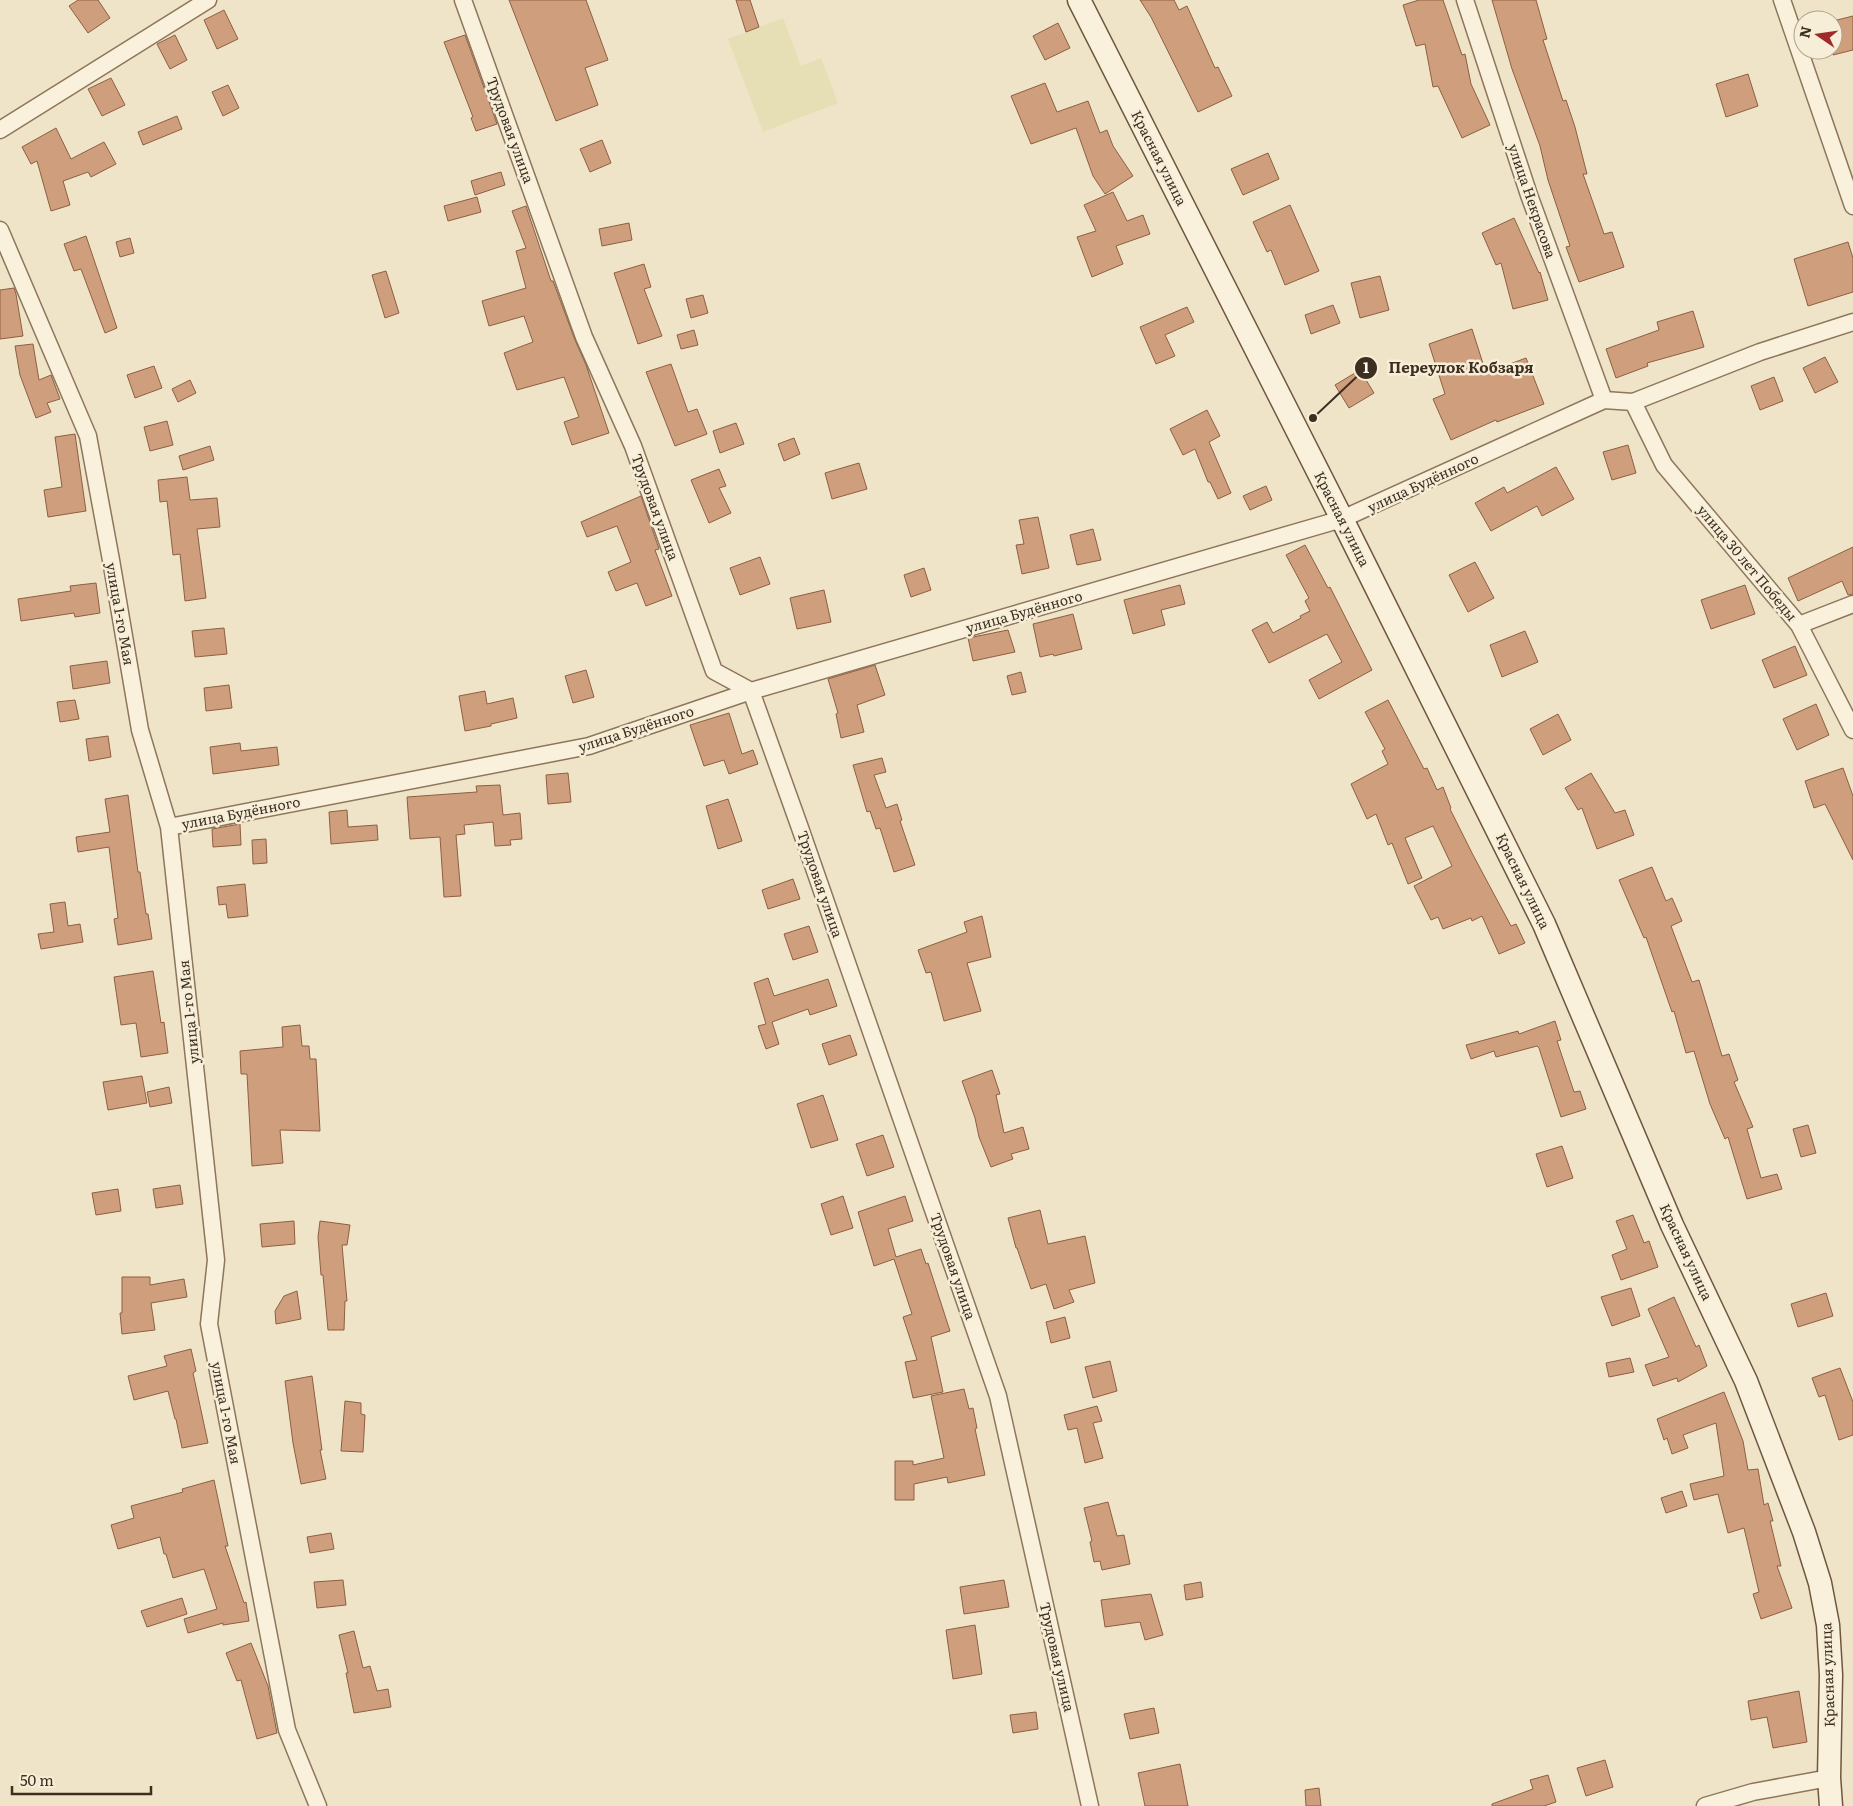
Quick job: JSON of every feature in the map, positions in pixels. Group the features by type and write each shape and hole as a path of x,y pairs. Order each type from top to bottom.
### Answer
{"main road":[{"name":"Красная улица","path":"1079,0 1342,519 1544,924 1672,1225 1746,1381 1804,1532 1820,1584 1828,1625 1831,1675 1829,1778 1831,1806"}],"street":[{"path":"0,130 208,0"},
{"name":"Трудовая улица","path":"463,0 584,337 633,446 714,671 751,691 800,825 998,1396 1090,1806"},
{"name":"улица Некрасова","path":"1465,0 1529,195 1604,400"},
{"path":"1782,0 1853,206"},
{"name":"улица 1-го Мая","path":"0,230 88,436 140,730 169,827 216,1260 209,1324 287,1730 318,1806"},
{"name":"улица Будённого","path":"169,827 588,746 751,691 1342,519 1604,400 1633,402 1760,352 1853,322"},
{"name":"улица 30 лет Победы","path":"1633,402 1664,465 1799,625 1853,730"},
{"path":"1799,625 1853,604"},
{"path":"1705,1806 1753,1792 1829,1778"}],"shaded area":[{"path":"783,18 801,66 821,58 838,103 763,132 728,39"}],"building":[{"path":"78,0 98,0 110,18 88,33 69,6"},
{"path":"509,0 586,0 608,60 585,68 598,105 556,121"},
{"path":"736,0 750,0 759,27 746,32"},
{"path":"1140,0 1174,0 1179,10 1187,6 1215,68 1218,67 1232,96 1198,112 1151,17"},
{"path":"1419,0 1443,0 1462,55 1465,54 1471,84 1490,125 1462,138 1438,86 1433,87 1425,44 1416,46 1403,5"},
{"path":"1492,0 1536,0 1547,39 1543,40 1563,101 1566,100 1575,127 1587,174 1583,174 1604,234 1612,232 1624,267 1579,282 1566,247 1570,246 1548,180 1540,146 1512,69"},
{"path":"224,10 238,39 217,49 204,20"},
{"path":"1853,16 1853,50 1843,52 1843,18"},
{"path":"1058,23 1070,48 1045,60 1033,36"},
{"path":"175,35 187,60 170,69 157,44"},
{"path":"465,35 497,124 476,131 471,118 473,117 444,42"},
{"path":"1748,74 1758,106 1726,117 1716,84"},
{"path":"111,78 125,105 102,116 88,89"},
{"path":"1045,83 1057,112 1088,101 1100,133 1107,130 1113,146 1133,176 1105,194 1093,176 1076,128 1031,144 1011,96"},
{"path":"228,85 239,108 223,116 212,92"},
{"path":"177,116 182,129 143,145 138,132"},
{"path":"56,128 71,159 104,142 116,164 91,177 88,172 63,181 70,205 51,211 37,161 31,164 22,147"},
{"path":"602,140 611,163 590,172 580,149"},
{"path":"1268,153 1279,179 1243,195 1231,169"},
{"path":"501,172 505,185 475,195 471,181"},
{"path":"1113,192 1127,221 1143,215 1150,234 1116,246 1123,264 1092,277 1077,237 1096,231 1084,205"},
{"path":"477,197 481,212 448,221 444,206"},
{"path":"1290,205 1319,271 1285,285 1271,250 1267,252 1253,222"},
{"path":"526,206 551,281 553,281 586,365 609,433 572,445 564,422 579,417 564,377 517,390 504,353 533,342 524,316 489,326 482,301 526,288 516,251 526,248 512,211"},
{"path":"1514,218 1540,272 1548,300 1513,309 1501,263 1496,265 1482,233"},
{"path":"629,223 632,240 602,246 599,229"},
{"path":"86,236 117,328 105,333 81,269 74,271 64,244"},
{"path":"130,238 134,253 120,257 116,242"},
{"path":"1848,242 1853,258 1853,292 1808,306 1794,259"},
{"path":"644,264 651,287 644,289 662,336 638,344 614,273"},
{"path":"386,271 399,313 385,318 372,275"},
{"path":"1380,276 1389,310 1360,318 1351,283"},
{"path":"14,288 23,336 0,339 0,290"},
{"path":"703,295 708,313 691,318 686,299"},
{"path":"1333,305 1340,323 1311,334 1305,315"},
{"path":"1187,307 1194,322 1165,335 1175,356 1156,364 1140,327"},
{"path":"1693,311 1704,347 1647,363 1648,366 1616,378 1606,349 1659,330 1657,322"},
{"path":"1472,329 1486,373 1526,358 1544,404 1497,422 1496,420 1451,440 1433,399 1445,394 1429,344"},
{"path":"694,330 698,345 681,349 677,335"},
{"path":"33,344 39,380 51,375 60,399 47,403 51,412 36,418 20,375 15,346"},
{"path":"1825,357 1838,382 1815,393 1803,368"},
{"path":"671,364 688,412 697,409 707,434 675,446 646,372"},
{"path":"154,366 162,388 135,398 127,375"},
{"path":"1360,370 1374,393 1349,408 1335,385"},
{"path":"1774,377 1783,401 1760,410 1751,386"},
{"path":"190,380 196,393 178,402 172,389"},
{"path":"1207,410 1220,436 1209,442 1231,493 1218,499 1210,482 1208,482 1195,449 1183,455 1170,429"},
{"path":"167,421 173,445 150,451 144,427"},
{"path":"736,423 744,444 720,453 713,431"},
{"path":"75,434 86,511 48,517 44,490 62,487 55,437"},
{"path":"794,438 800,454 784,461 778,444"},
{"path":"1628,445 1636,473 1612,480 1603,452"},
{"path":"210,446 214,460 183,470 179,456"},
{"path":"859,463 867,489 832,499 825,473"},
{"path":"1556,467 1574,499 1542,516 1537,506 1491,531 1475,503 1504,487 1507,493"},
{"path":"719,469 726,486 719,488 731,513 709,523 691,480"},
{"path":"187,477 190,500 217,498 220,527 197,529 206,598 185,601 180,554 173,555 167,501 160,502 158,480"},
{"path":"1266,486 1272,500 1250,510 1243,496"},
{"path":"641,496 659,549 655,550 672,596 646,606 637,583 616,591 608,572 631,562 617,526 587,537 581,522"},
{"path":"1038,517 1049,568 1022,574 1016,545 1024,544 1019,520"},
{"path":"1093,529 1101,560 1077,565 1070,535"},
{"path":"1305,545 1328,588 1330,587 1372,670 1319,699 1309,680 1342,662 1327,634 1269,663 1252,630 1267,622 1273,633 1310,611 1305,601 1309,598 1286,555"},
{"path":"1853,547 1853,594 1848,595 1842,581 1798,601 1788,578"},
{"path":"760,557 770,584 740,595 730,568"},
{"path":"1475,562 1494,598 1468,612 1449,575"},
{"path":"924,568 931,590 911,597 904,575"},
{"path":"96,583 100,613 75,617 74,613 21,621 18,599 71,591 70,586"},
{"path":"1180,585 1185,604 1161,610 1165,625 1133,634 1124,600"},
{"path":"1745,585 1755,614 1711,629 1701,600"},
{"path":"824,590 831,622 797,629 790,598"},
{"path":"1073,614 1082,649 1054,656 1053,654 1040,657 1033,624"},
{"path":"224,628 227,654 195,657 192,631"},
{"path":"1008,630 1015,652 973,661 968,638"},
{"path":"1525,631 1538,662 1502,677 1490,645"},
{"path":"1795,646 1807,675 1774,688 1762,660"},
{"path":"107,661 110,683 73,689 70,666"},
{"path":"875,665 885,695 857,705 864,732 841,738 836,714 838,713 828,679"},
{"path":"586,670 594,697 573,703 565,676"},
{"path":"1021,672 1026,692 1012,695 1007,676"},
{"path":"229,685 232,708 206,711 204,688"},
{"path":"485,691 487,704 513,698 517,718 465,731 459,696"},
{"path":"75,700 79,719 60,722 57,702"},
{"path":"1388,700 1424,769 1427,768 1437,790 1443,787 1450,809 1473,855 1511,926 1516,924 1525,943 1499,954 1482,916 1472,921 1471,918 1443,929 1438,917 1431,920 1414,886 1452,866 1433,826 1405,838 1422,878 1408,884 1392,843 1388,845 1376,814 1367,819 1351,784 1388,764 1382,751 1385,749 1365,712"},
{"path":"1816,704 1829,735 1797,750 1783,719"},
{"path":"729,713 742,754 753,750 758,764 729,774 724,760 704,766 690,725"},
{"path":"1558,714 1571,740 1543,755 1530,729"},
{"path":"108,736 111,757 89,761 86,739"},
{"path":"240,743 241,751 277,747 279,765 213,774 210,747"},
{"path":"882,758 886,772 874,775 886,808 897,804 902,820 900,821 915,865 894,872 880,828 876,829 870,811 867,812 853,765"},
{"path":"1843,768 1853,796 1853,860 1825,804 1814,808 1805,781"},
{"path":"568,773 571,802 548,804 546,775"},
{"path":"1591,773 1615,813 1625,810 1634,835 1597,849 1582,808 1578,810 1565,788"},
{"path":"500,785 503,815 520,813 522,839 510,840 511,845 495,846 493,822 464,825 465,834 456,835 461,896 444,897 440,837 410,839 407,797 477,792 476,786"},
{"path":"128,795 138,872 140,872 152,939 118,945 114,919 118,918 109,847 78,852 76,837 110,832 105,799"},
{"path":"728,799 742,841 718,849 706,806"},
{"path":"347,810 348,827 377,825 378,840 331,844 329,812"},
{"path":"240,824 241,845 213,847 212,829"},
{"path":"266,839 267,863 253,864 252,840"},
{"path":"1652,867 1666,901 1672,898 1682,921 1671,926 1692,982 1699,980 1722,1056 1729,1054 1738,1080 1734,1082 1753,1127 1747,1129 1761,1178 1777,1174 1782,1189 1747,1199 1728,1137 1725,1139 1710,1104 1694,1051 1686,1053 1674,1011 1672,1012 1646,937 1644,938 1619,880"},
{"path":"793,879 800,899 768,909 762,890"},
{"path":"245,884 248,916 228,918 226,904 219,905 217,887"},
{"path":"65,902 68,926 80,924 83,942 41,949 38,934 54,932 50,904"},
{"path":"982,916 991,957 967,963 981,1011 944,1021 931,972 926,973 918,950 967,932 964,922"},
{"path":"809,926 818,952 793,960 784,934"},
{"path":"153,971 161,1023 164,1022 168,1053 141,1057 136,1023 121,1025 114,977"},
{"path":"768,978 774,996 828,979 837,1006 810,1015 808,1009 772,1022 779,1044 766,1049 758,1026 766,1024 754,983"},
{"path":"1555,1021 1561,1040 1557,1041 1574,1092 1580,1091 1586,1109 1561,1117 1537,1046 1496,1057 1494,1051 1471,1059 1466,1045 1518,1031 1519,1034"},
{"path":"300,1025 302,1046 309,1046 310,1059 316,1059 320,1131 280,1130 283,1163 252,1166 247,1074 241,1074 240,1051 283,1047 282,1027"},
{"path":"850,1035 857,1055 829,1065 822,1044"},
{"path":"992,1070 1000,1094 996,1095 1004,1133 1023,1127 1029,1149 1011,1154 1013,1159 991,1167 979,1137 975,1118 962,1081"},
{"path":"142,1076 147,1103 108,1110 103,1082"},
{"path":"169,1087 172,1103 150,1107 147,1092"},
{"path":"823,1095 838,1140 811,1148 797,1104"},
{"path":"1808,1125 1816,1153 1801,1157 1793,1129"},
{"path":"883,1135 894,1167 867,1176 856,1144"},
{"path":"1562,1146 1573,1178 1547,1187 1536,1154"},
{"path":"180,1185 183,1204 156,1208 153,1189"},
{"path":"118,1189 121,1211 96,1215 92,1193"},
{"path":"843,1196 853,1228 831,1235 821,1204"},
{"path":"905,1196 913,1221 888,1229 896,1257 921,1249 926,1264 928,1263 950,1331 931,1337 943,1392 913,1398 905,1362 917,1360 903,1317 912,1314 894,1259 874,1266 858,1212"},
{"path":"1040,1210 1048,1244 1085,1236 1095,1283 1069,1290 1074,1302 1054,1309 1046,1284 1031,1289 1016,1248 1008,1218"},
{"path":"1633,1215 1644,1243 1649,1241 1658,1267 1621,1280 1612,1255 1627,1249 1616,1221"},
{"path":"294,1221 295,1244 262,1247 260,1224"},
{"path":"320,1221 350,1225 347,1245 342,1245 347,1301 345,1301 344,1330 328,1330 318,1237"},
{"path":"122,1277 150,1277 150,1285 184,1279 187,1297 151,1303 155,1330 122,1334 120,1313 122,1313"},
{"path":"1631,1288 1640,1316 1612,1326 1601,1297"},
{"path":"297,1291 301,1319 276,1324 275,1311 284,1296"},
{"path":"1826,1293 1833,1316 1798,1327 1791,1304"},
{"path":"1674,1297 1696,1347 1699,1345 1707,1366 1678,1382 1677,1378 1653,1386 1645,1365 1669,1357 1648,1309"},
{"path":"1065,1317 1070,1338 1051,1343 1046,1322"},
{"path":"191,1349 196,1371 193,1373 208,1443 182,1448 168,1391 134,1400 128,1376 167,1366 164,1356"},
{"path":"1630,1358 1634,1372 1609,1377 1606,1363"},
{"path":"1110,1361 1117,1391 1093,1398 1085,1367"},
{"path":"1840,1368 1853,1402 1853,1435 1839,1440 1825,1395 1819,1397 1812,1378"},
{"path":"312,1376 322,1450 320,1450 326,1479 301,1484 293,1443 285,1381"},
{"path":"964,1389 969,1409 973,1408 977,1428 975,1429 985,1475 948,1483 947,1477 914,1484 914,1500 895,1500 895,1461 913,1461 913,1465 944,1458 931,1396"},
{"path":"1724,1392 1743,1441 1748,1470 1758,1469 1764,1505 1768,1503 1773,1521 1770,1521 1781,1566 1777,1566 1792,1608 1761,1619 1753,1594 1759,1592 1744,1528 1728,1533 1718,1494 1694,1500 1690,1484 1724,1476 1716,1423 1683,1435 1688,1448 1672,1454 1667,1438 1664,1440 1657,1419"},
{"path":"345,1401 361,1403 361,1414 365,1415 363,1452 341,1451"},
{"path":"1097,1406 1102,1421 1093,1423 1103,1458 1085,1463 1077,1428 1068,1430 1064,1415"},
{"path":"214,1480 228,1546 225,1546 244,1603 246,1602 249,1621 223,1625 223,1623 188,1633 184,1619 217,1609 204,1569 173,1578 160,1537 118,1549 111,1525 134,1518 131,1506 183,1492 182,1489"},
{"path":"1682,1491 1687,1506 1666,1513 1661,1498"},
{"path":"1108,1502 1117,1536 1124,1535 1130,1564 1102,1570 1100,1561 1094,1562 1090,1542 1092,1541 1084,1508"},
{"path":"331,1533 334,1549 310,1553 307,1537"},
{"path":"343,1580 346,1605 317,1608 314,1582"},
{"path":"1004,1580 1009,1607 964,1614 960,1587"},
{"path":"1201,1582 1203,1597 1186,1600 1184,1585"},
{"path":"1151,1594 1163,1635 1145,1640 1140,1622 1105,1627 1101,1600"},
{"path":"182,1598 187,1614 147,1627 141,1611"},
{"path":"975,1625 982,1674 953,1679 946,1630"},
{"path":"354,1631 363,1668 370,1666 377,1691 388,1689 391,1707 354,1713 346,1673 348,1673 339,1635"},
{"path":"251,1643 268,1686 277,1733 257,1739 241,1680 237,1681 226,1653"},
{"path":"1799,1691 1807,1742 1773,1748 1767,1717 1751,1720 1748,1701"},
{"path":"1154,1708 1159,1733 1130,1739 1124,1714"},
{"path":"1036,1712 1038,1729 1013,1733 1010,1715"},
{"path":"1605,1760 1613,1787 1586,1796 1577,1768"},
{"path":"1180,1764 1188,1806 1145,1806 1138,1773"},
{"path":"1548,1775 1556,1802 1544,1806 1492,1806 1492,1804 1533,1789 1530,1780"},
{"path":"1319,1788 1321,1806 1306,1806 1305,1790"}],"place":[{"name":"Переулок Кобзаря","path":"1313,418"}]}
